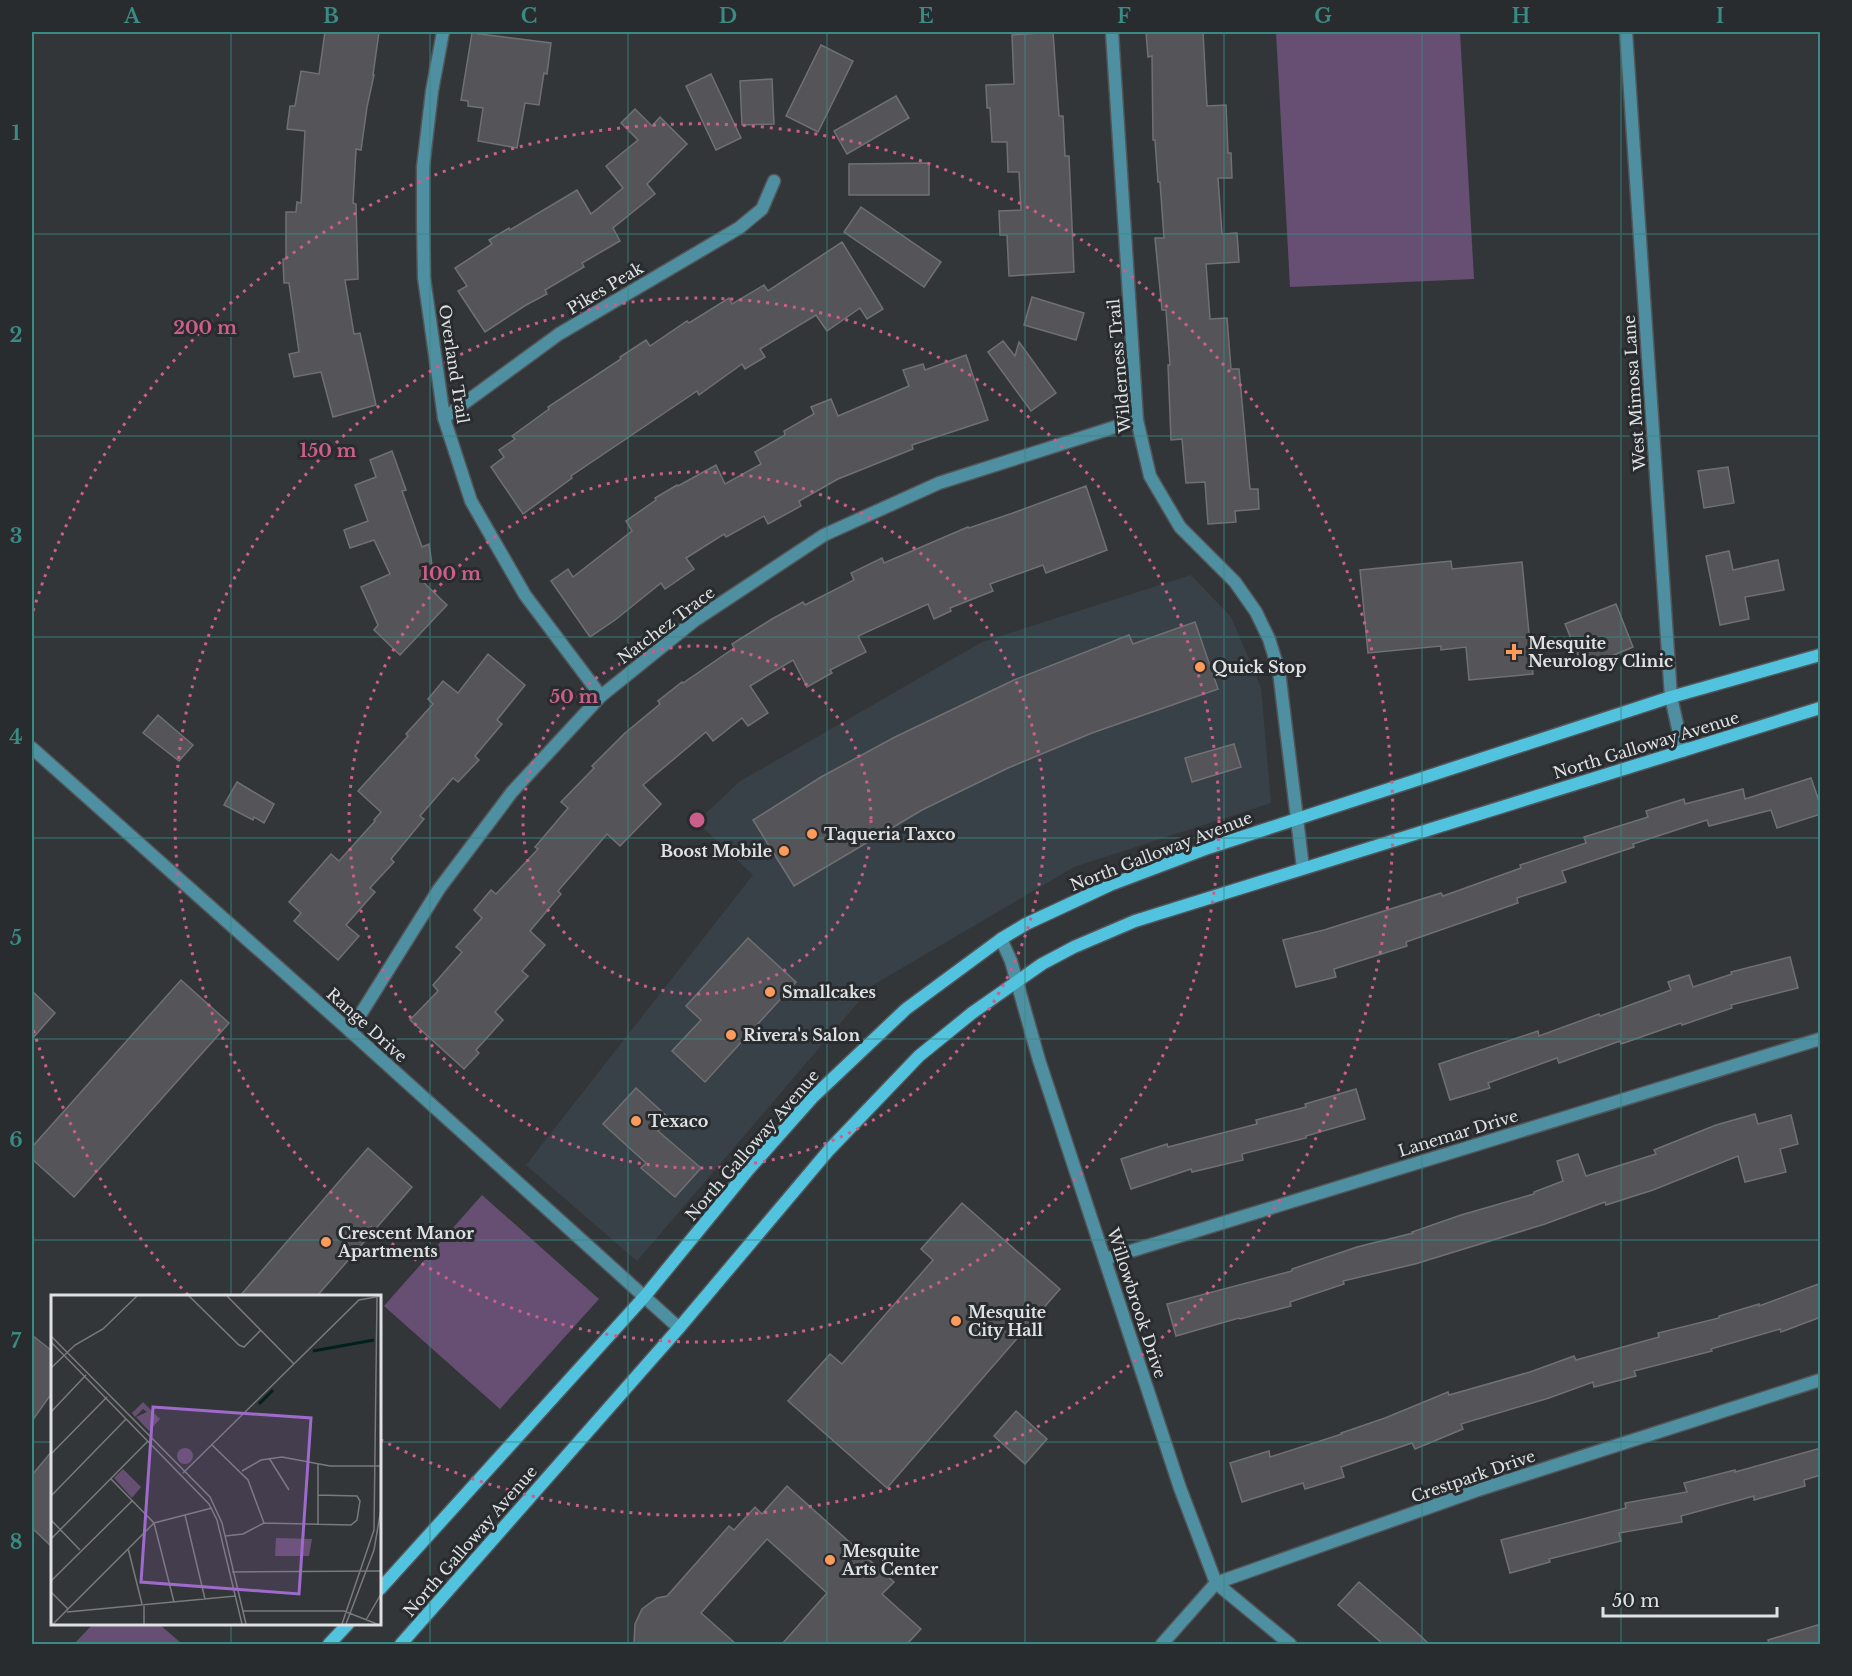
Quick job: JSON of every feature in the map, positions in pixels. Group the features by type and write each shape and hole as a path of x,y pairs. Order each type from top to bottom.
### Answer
{"main road":[{"name":"North Galloway Avenue","path":"381,1587 645,1296 749,1169 812,1098 906,1009 1001,939 1026,924 1110,885 1171,861 1298,817 1671,697 1821,655"},
{"name":"North Galloway Avenue","path":"401,1644 679,1328 864,1111 919,1056 972,1012 1016,981 1074,947 1135,921 1821,708"},
{"path":"329,1644 346,1625"}],"street":[{"name":"Overland Trail","path":"443,32 432,91 423,167 423,234 424,278 444,418 471,501 525,595 601,696"},
{"name":"Wilderness Trail","path":"1112,32 1137,420 1150,476 1180,527 1235,582 1257,612 1269,639 1279,671 1304,868"},
{"name":"West Mimosa Lane","path":"1626,32 1671,697 1683,751"},
{"name":"Pikes Peak","path":"444,418 559,334 739,228 762,209 774,181"},
{"name":"Natchez Trace","path":"350,1031 439,889 505,801 601,696 694,621 824,535 939,483 1137,420"},
{"name":"Range Drive","path":"32,748 679,1328"},
{"name":"Willowbrook Drive","path":"1001,939 1180,1488 1216,1583 1290,1644"},
{"name":"Lanemar Drive","path":"1105,1259 1821,1039"},
{"name":"Crestpark Drive","path":"1162,1644 1216,1583 1478,1490 1821,1380"}],"shaded area":[{"path":"1276,32 1460,32 1474,279 1290,287"},
{"path":"1191,575 1231,617 1261,688 1271,803 1074,867 873,985 637,1261 526,1165 753,875 697,822 739,782 982,642"},
{"path":"482,1195 599,1299 500,1409 384,1306"},
{"path":"92,1625 160,1625 182,1644 74,1644"}],"building":[{"path":"325,32 379,32 361,150 356,149 353,203 356,204 358,279 345,280 354,334 360,333 376,405 333,417 321,372 294,377 289,354 299,352 289,283 284,283 283,259 286,259 286,212 296,212 297,202 301,203 305,131 287,129 290,106 295,106 301,71 319,74"},
{"path":"1053,32 1059,116 1063,116 1065,156 1069,156 1074,272 1009,276 1007,235 1000,235 999,211 1021,210 1019,172 1008,172 1007,142 992,142 986,85 1014,84 1012,35"},
{"path":"1146,32 1203,32 1207,106 1226,105 1228,153 1231,153 1232,178 1218,178 1222,234 1237,233 1239,262 1206,264 1210,319 1227,318 1231,369 1239,369 1250,489 1258,489 1259,509 1235,511 1236,522 1208,524 1205,482 1186,483 1182,439 1171,440 1168,365 1170,365 1166,310 1162,310 1155,238 1164,238 1160,182 1158,182 1155,140 1153,140 1152,56 1148,57"},
{"path":"472,33 551,43 547,74 544,73 539,105 525,103 517,148 478,141 483,108 468,106 468,101 461,100"},
{"path":"821,45 853,61 818,132 786,116"},
{"path":"711,74 741,138 716,150 686,86"},
{"path":"772,79 774,124 742,125 740,81"},
{"path":"896,96 909,118 847,154 834,131"},
{"path":"635,109 652,126 660,117 687,144 647,184 655,194 613,228 620,241 582,263 584,267 545,290 547,294 485,332 458,291 467,286 455,268 492,244 489,240 577,190 591,214 623,188 606,166 638,140 621,123"},
{"path":"929,163 929,195 849,195 849,164"},
{"path":"861,207 941,262 924,287 844,232"},
{"path":"842,242 883,309 867,319 860,308 827,331 816,315 760,349 765,357 745,369 742,364 699,395 697,391 571,476 572,478 523,514 491,467 504,457 499,450 515,439 512,436 549,409 548,407 646,340 650,346 687,321 689,323 729,298 732,304 764,285 768,291"},
{"path":"1032,297 1084,313 1076,340 1024,325"},
{"path":"1003,341 1015,356 1019,342 1056,393 1031,411 988,352"},
{"path":"966,355 988,420 912,445 913,449 838,479 799,501 801,506 768,524 764,516 726,537 724,534 686,558 694,569 665,589 661,583 590,637 551,581 568,569 573,577 632,531 626,521 656,500 655,498 677,485 716,465 725,484 761,464 755,452 785,435 784,431 814,414 811,407 831,399 838,416 909,386 903,370 923,364 925,370"},
{"path":"392,451 406,490 402,491 422,547 429,544 433,572 419,578 447,605 400,655 374,630 378,625 361,587 390,574 374,540 350,548 344,530 368,521 355,485 376,477 370,460"},
{"path":"1728,467 1734,503 1704,508 1698,471"},
{"path":"1086,486 1107,550 1046,573 1043,565 990,584 993,591 950,608 951,611 934,619 928,604 858,636 866,652 830,670 832,673 807,687 793,660 750,686 768,713 748,726 742,718 713,741 706,732 643,785 661,804 620,846 607,834 558,891 561,894 530,931 545,945 522,971 528,976 495,1012 503,1020 476,1050 479,1053 464,1069 410,1020 438,991 433,985 462,952 456,947 482,918 474,910 491,890 496,894 538,849 535,847 568,808 561,802 594,768 592,766 625,733 660,704 658,701 682,682 734,648 732,644 772,619 803,602 805,605 854,580 851,573 882,558 884,563 968,527"},
{"path":"1729,551 1733,570 1778,560 1784,590 1745,597 1749,619 1720,625 1706,556"},
{"path":"1451,561 1452,569 1522,562 1533,674 1469,680 1466,647 1441,650 1441,646 1368,653 1360,570"},
{"path":"1616,604 1633,647 1583,668 1565,624"},
{"path":"1195,622 1218,689 1092,733 1008,768 922,810 794,886 753,820 821,777 895,737 1014,680 1129,635 1133,644"},
{"path":"488,654 525,685 497,720 502,724 475,756 479,760 458,782 453,778 420,816 424,819 391,859 394,862 370,888 375,892 346,925 359,936 338,960 294,921 301,913 289,902 331,854 339,861 375,821 381,812 358,791 408,736 406,734 433,704 428,699 443,681 458,693"},
{"path":"158,715 193,745 179,761 143,733"},
{"path":"1234,744 1241,767 1192,782 1185,758"},
{"path":"1811,778 1821,807 1821,814 1777,828 1771,810 1709,826 1707,820 1633,844 1634,847 1562,871 1566,882 1517,898 1518,903 1406,942 1407,946 1334,969 1336,977 1296,987 1283,940 1324,930 1441,893 1443,896 1521,868 1520,865 1586,843 1584,837 1648,817 1646,811 1684,799 1685,804 1743,789 1745,799"},
{"path":"237,782 274,804 264,823 224,805"},
{"path":"748,938 796,982 705,1082 672,1051 701,1020 686,1006"},
{"path":"1790,957 1798,988 1731,1005 1732,1008 1682,1025 1681,1023 1621,1044 1620,1041 1559,1063 1557,1058 1488,1083 1490,1088 1450,1100 1439,1064 1538,1031 1539,1036 1599,1014 1600,1016 1671,990 1668,982 1689,975 1693,987 1732,974 1731,972"},
{"path":"181,980 229,1023 74,1197 32,1159 32,1147"},
{"path":"32,991 55,1013 32,1039"},
{"path":"636,1088 669,1118 658,1131 701,1168 675,1197 641,1168 646,1163 603,1124"},
{"path":"1356,1089 1365,1119 1306,1136 1306,1138 1242,1154 1243,1160 1192,1172 1191,1169 1131,1189 1121,1159 1167,1144 1168,1147 1257,1124 1256,1120 1306,1107 1305,1104"},
{"path":"1755,1114 1758,1124 1791,1115 1798,1144 1780,1149 1786,1172 1745,1182 1738,1156 1653,1190 1606,1205 1605,1202 1545,1224 1415,1264 1343,1281 1344,1284 1290,1302 1291,1306 1176,1336 1167,1304 1292,1271 1292,1269 1357,1247 1413,1233 1461,1215 1534,1194 1534,1192 1563,1181 1557,1161 1578,1154 1586,1176 1656,1154 1654,1150 1716,1125"},
{"name":"Crescent Manor Apartments","path":"368,1148 412,1187 318,1295 241,1295"},
{"name":"Mesquite City Hall","path":"962,1203 1060,1289 887,1488 788,1401 830,1354 842,1364 933,1260 921,1249"},
{"path":"1821,1283 1821,1317 1781,1332 1780,1329 1711,1349 1712,1351 1634,1371 1636,1376 1594,1387 1593,1382 1549,1398 1461,1424 1463,1429 1415,1449 1412,1443 1341,1467 1344,1477 1305,1489 1303,1483 1242,1502 1230,1463 1269,1451 1270,1457 1342,1434 1448,1392 1449,1395 1530,1372 1574,1356 1576,1360 1659,1337 1658,1333 1719,1318 1719,1316 1759,1304 1759,1306"},
{"path":"32,1335 51,1350 51,1394 32,1421"},
{"path":"1016,1411 1047,1439 1025,1464 994,1436"},
{"path":"1821,1448 1821,1475 1804,1480 1805,1486 1754,1500 1754,1496 1681,1516 1682,1522 1619,1533 1621,1541 1549,1559 1550,1562 1510,1573 1501,1540 1626,1508 1625,1503 1687,1492 1684,1483 1735,1470 1735,1472"},
{"path":"51,1452 51,1546 32,1528 32,1475"},
{"name":"Mesquite Arts Center","path":"787,1486 894,1582 882,1594 921,1629 907,1644 782,1644 827,1593 767,1539 701,1613 736,1644 634,1644 635,1624 642,1609 657,1598 667,1596 729,1526 734,1530 755,1507 762,1514"},
{"path":"1359,1582 1429,1644 1383,1644 1338,1605"},
{"path":"1821,1624 1821,1644 1769,1644 1768,1640"}],"place":[{"name":"Mesquite Neurology Clinic","path":"1514,652"},
{"name":"Quick Stop","path":"1200,667"},
{"name":"Taqueria Taxco","path":"812,834"},
{"name":"Boost Mobile","path":"784,851"},
{"name":"Smallcakes","path":"770,992"},
{"name":"Rivera's Salon","path":"731,1035"},
{"name":"Texaco","path":"636,1121"},
{"name":"Crescent Manor Apartments","path":"326,1242"},
{"name":"Mesquite City Hall","path":"956,1321"},
{"name":"Mesquite Arts Center","path":"830,1560"}]}
